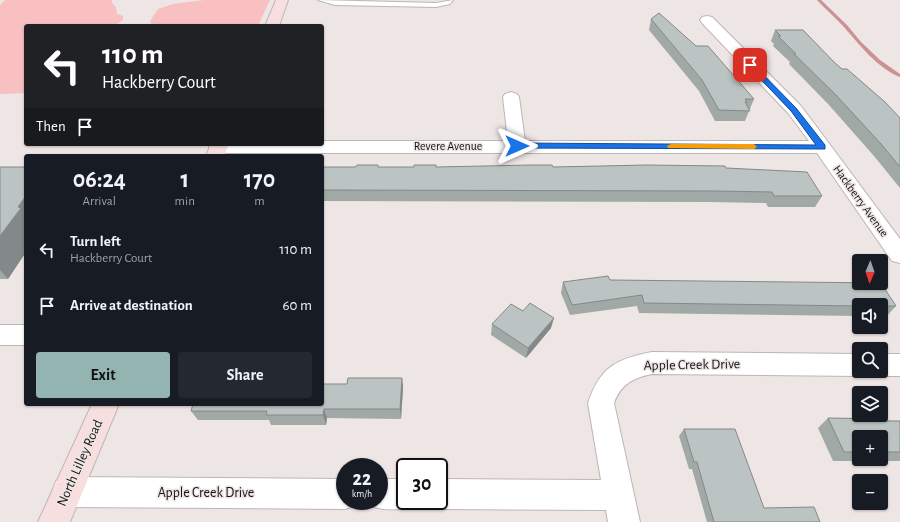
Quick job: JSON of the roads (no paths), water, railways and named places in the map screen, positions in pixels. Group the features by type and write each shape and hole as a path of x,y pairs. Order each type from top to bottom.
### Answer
{"street":[{"path":"273,24 282,0"},
{"name":"Hackberry Avenue","path":"707,20 794,109 900,255"},
{"path":"511,98 517,146"},
{"name":"Revere Avenue","path":"218,149 517,146 822,147"},
{"path":"0,335 24,334"},
{"name":"Apple Creek Drive","path":"448,495 621,508 601,403 604,392 618,374 631,367 652,364 852,365"},
{"path":"888,365 900,365"},
{"name":"North Lilley Road","path":"54,522 105,406"},
{"name":"Apple Creek Drive","path":"67,492 336,494"}],"lane":[{"path":"322,0 335,3 436,5 449,0"}],"waterway":[{"path":"819,0 878,61 900,76"}]}
